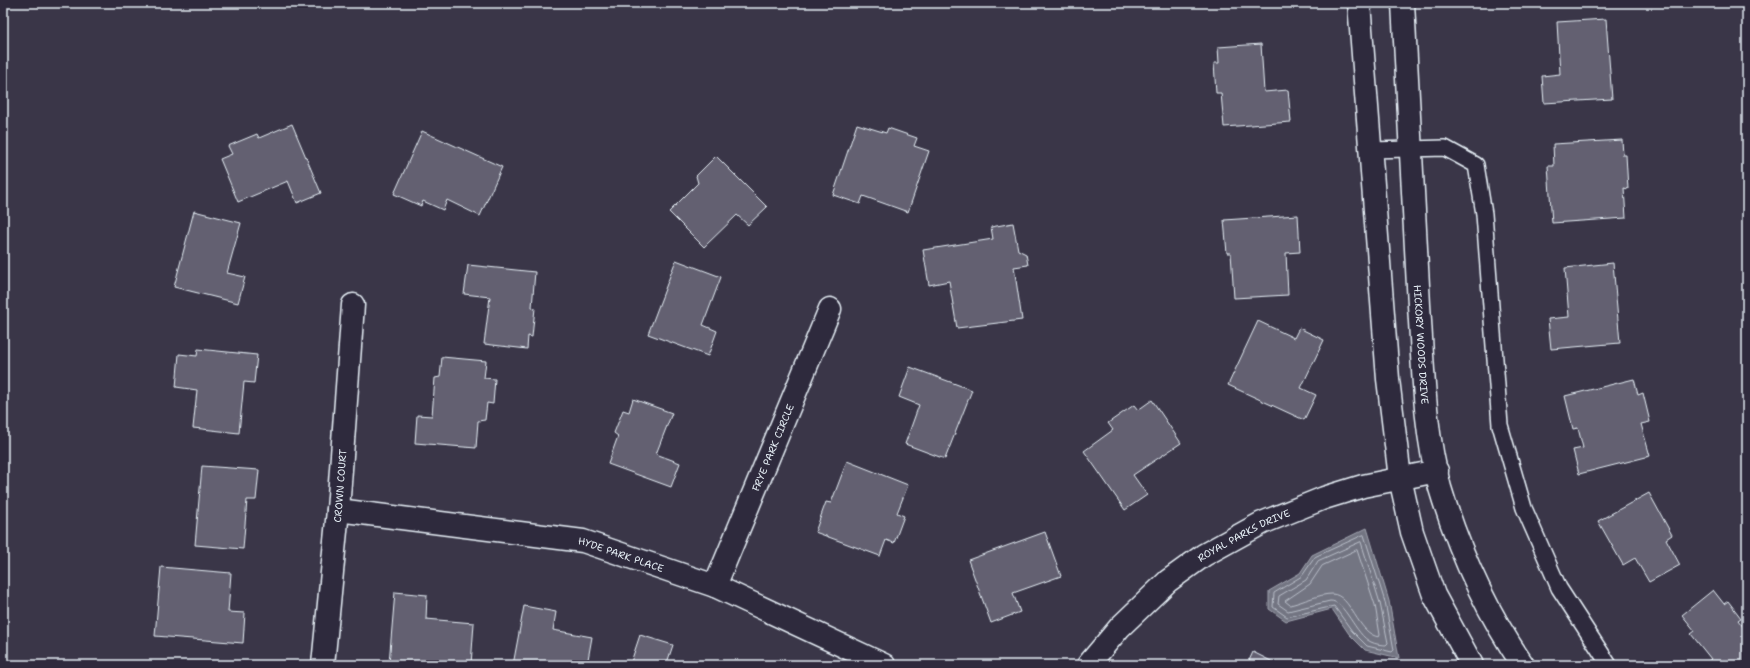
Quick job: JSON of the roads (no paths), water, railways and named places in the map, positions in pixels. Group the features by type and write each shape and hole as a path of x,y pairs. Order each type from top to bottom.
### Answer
{"street":[{"path":"1359,3 1388,379 1400,478 1412,532 1434,595 1472,665"},
{"name":"HICKORY WOODS DRIVE","path":"1403,3 1426,415 1440,487 1456,536 1476,584 1508,642 1523,665"},
{"name":"CROWN COURT","path":"323,665 338,510 353,305"},
{"name":"FRYE PARK CIRCLE","path":"715,586 830,309"},
{"name":"ROYAL PARKS DRIVE","path":"1088,665 1120,627 1168,581 1204,556 1262,523 1324,498 1363,486 1437,471"},
{"name":"HYDE PARK PLACE","path":"338,510 583,541 715,586 884,665"}],"lane":[{"path":"1371,150 1444,148 1476,165 1484,214 1500,425 1524,508 1559,588 1609,665"}],"water":[{"path":"1367,528 1389,601 1399,658 1365,650 1349,634 1332,609 1286,621 1269,609 1269,591 1300,573 1312,555"}]}
